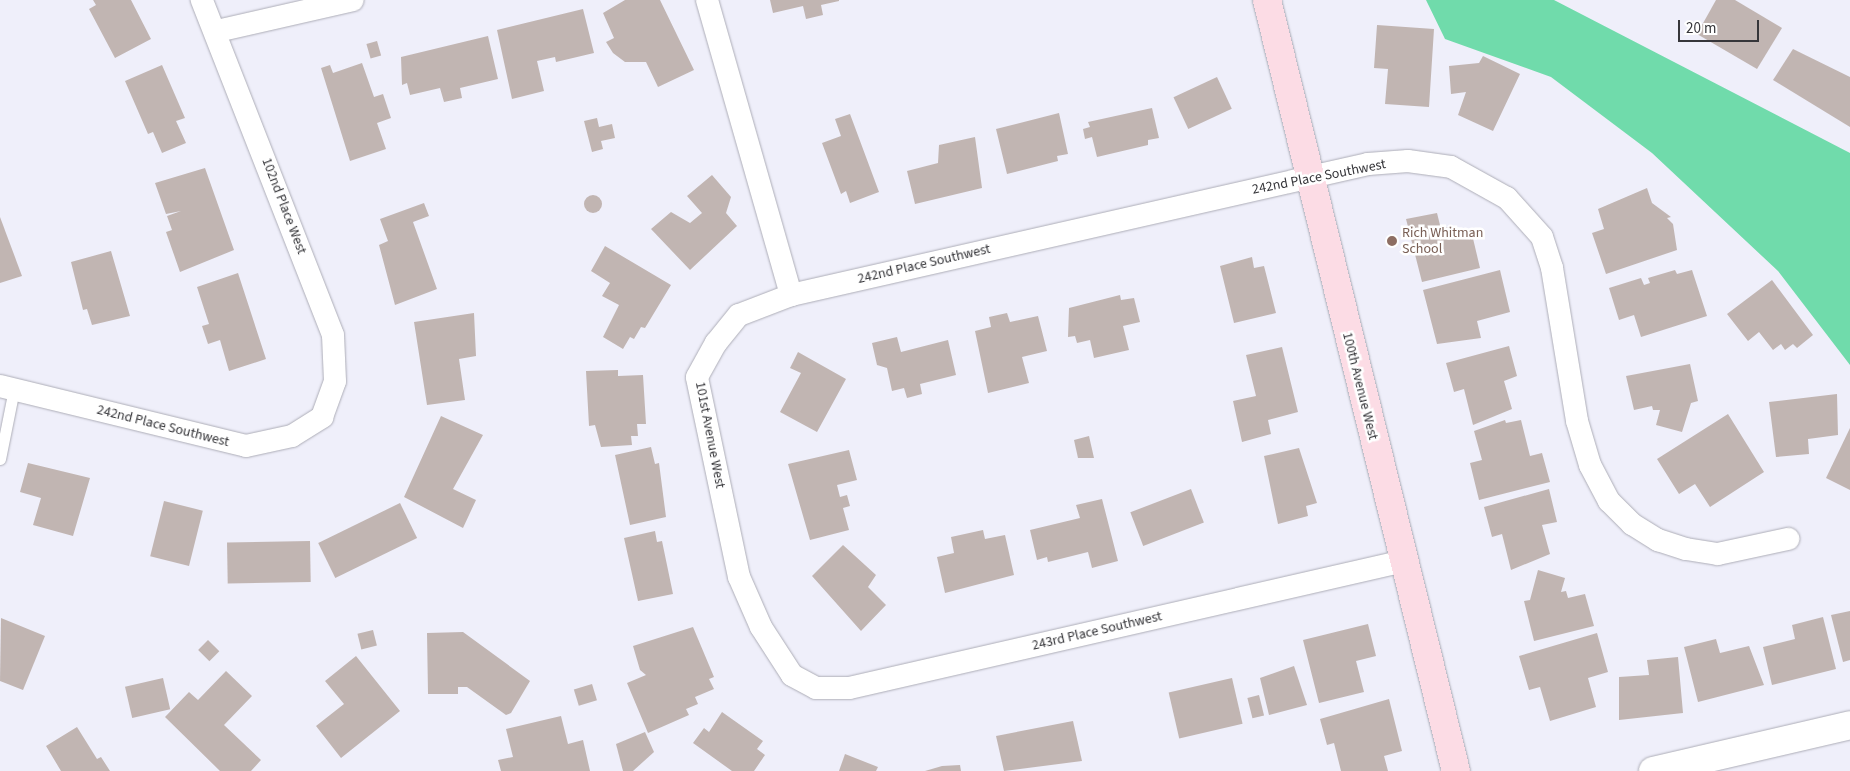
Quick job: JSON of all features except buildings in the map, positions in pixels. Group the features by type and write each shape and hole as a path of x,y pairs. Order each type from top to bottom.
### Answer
{"main road":[{"name":"100th Avenue West","path":"1267,0 1307,177 1456,771"}],"street":[{"name":"102nd Place West","path":"202,0 217,31 333,335 335,380 322,417"},
{"path":"217,31 353,0"},
{"path":"707,0 791,295"},
{"name":"242nd Place Southwest","path":"791,295 1307,177 1408,161 1451,168 1507,198 1542,238 1552,268 1577,422 1590,465 1609,501 1632,524 1658,540 1686,549 1718,554 1788,539"},
{"name":"101st Avenue West","path":"791,295 739,315 716,343 697,377 739,577 761,627 792,675"},
{"name":"242nd Place Southwest","path":"7,388 246,446 292,436 322,417"},
{"name":"243rd Place Southwest","path":"792,675 816,688 849,688 1404,561"},
{"path":"1653,771 1850,725"}],"lane":[{"path":"0,459 7,388"}],"green space":[{"path":"1426,0 1554,0 1850,153 1850,365 1778,271 1652,153 1551,77 1445,39"}],"place":[{"name":"Rich Whitman School","path":"1392,241"}]}
